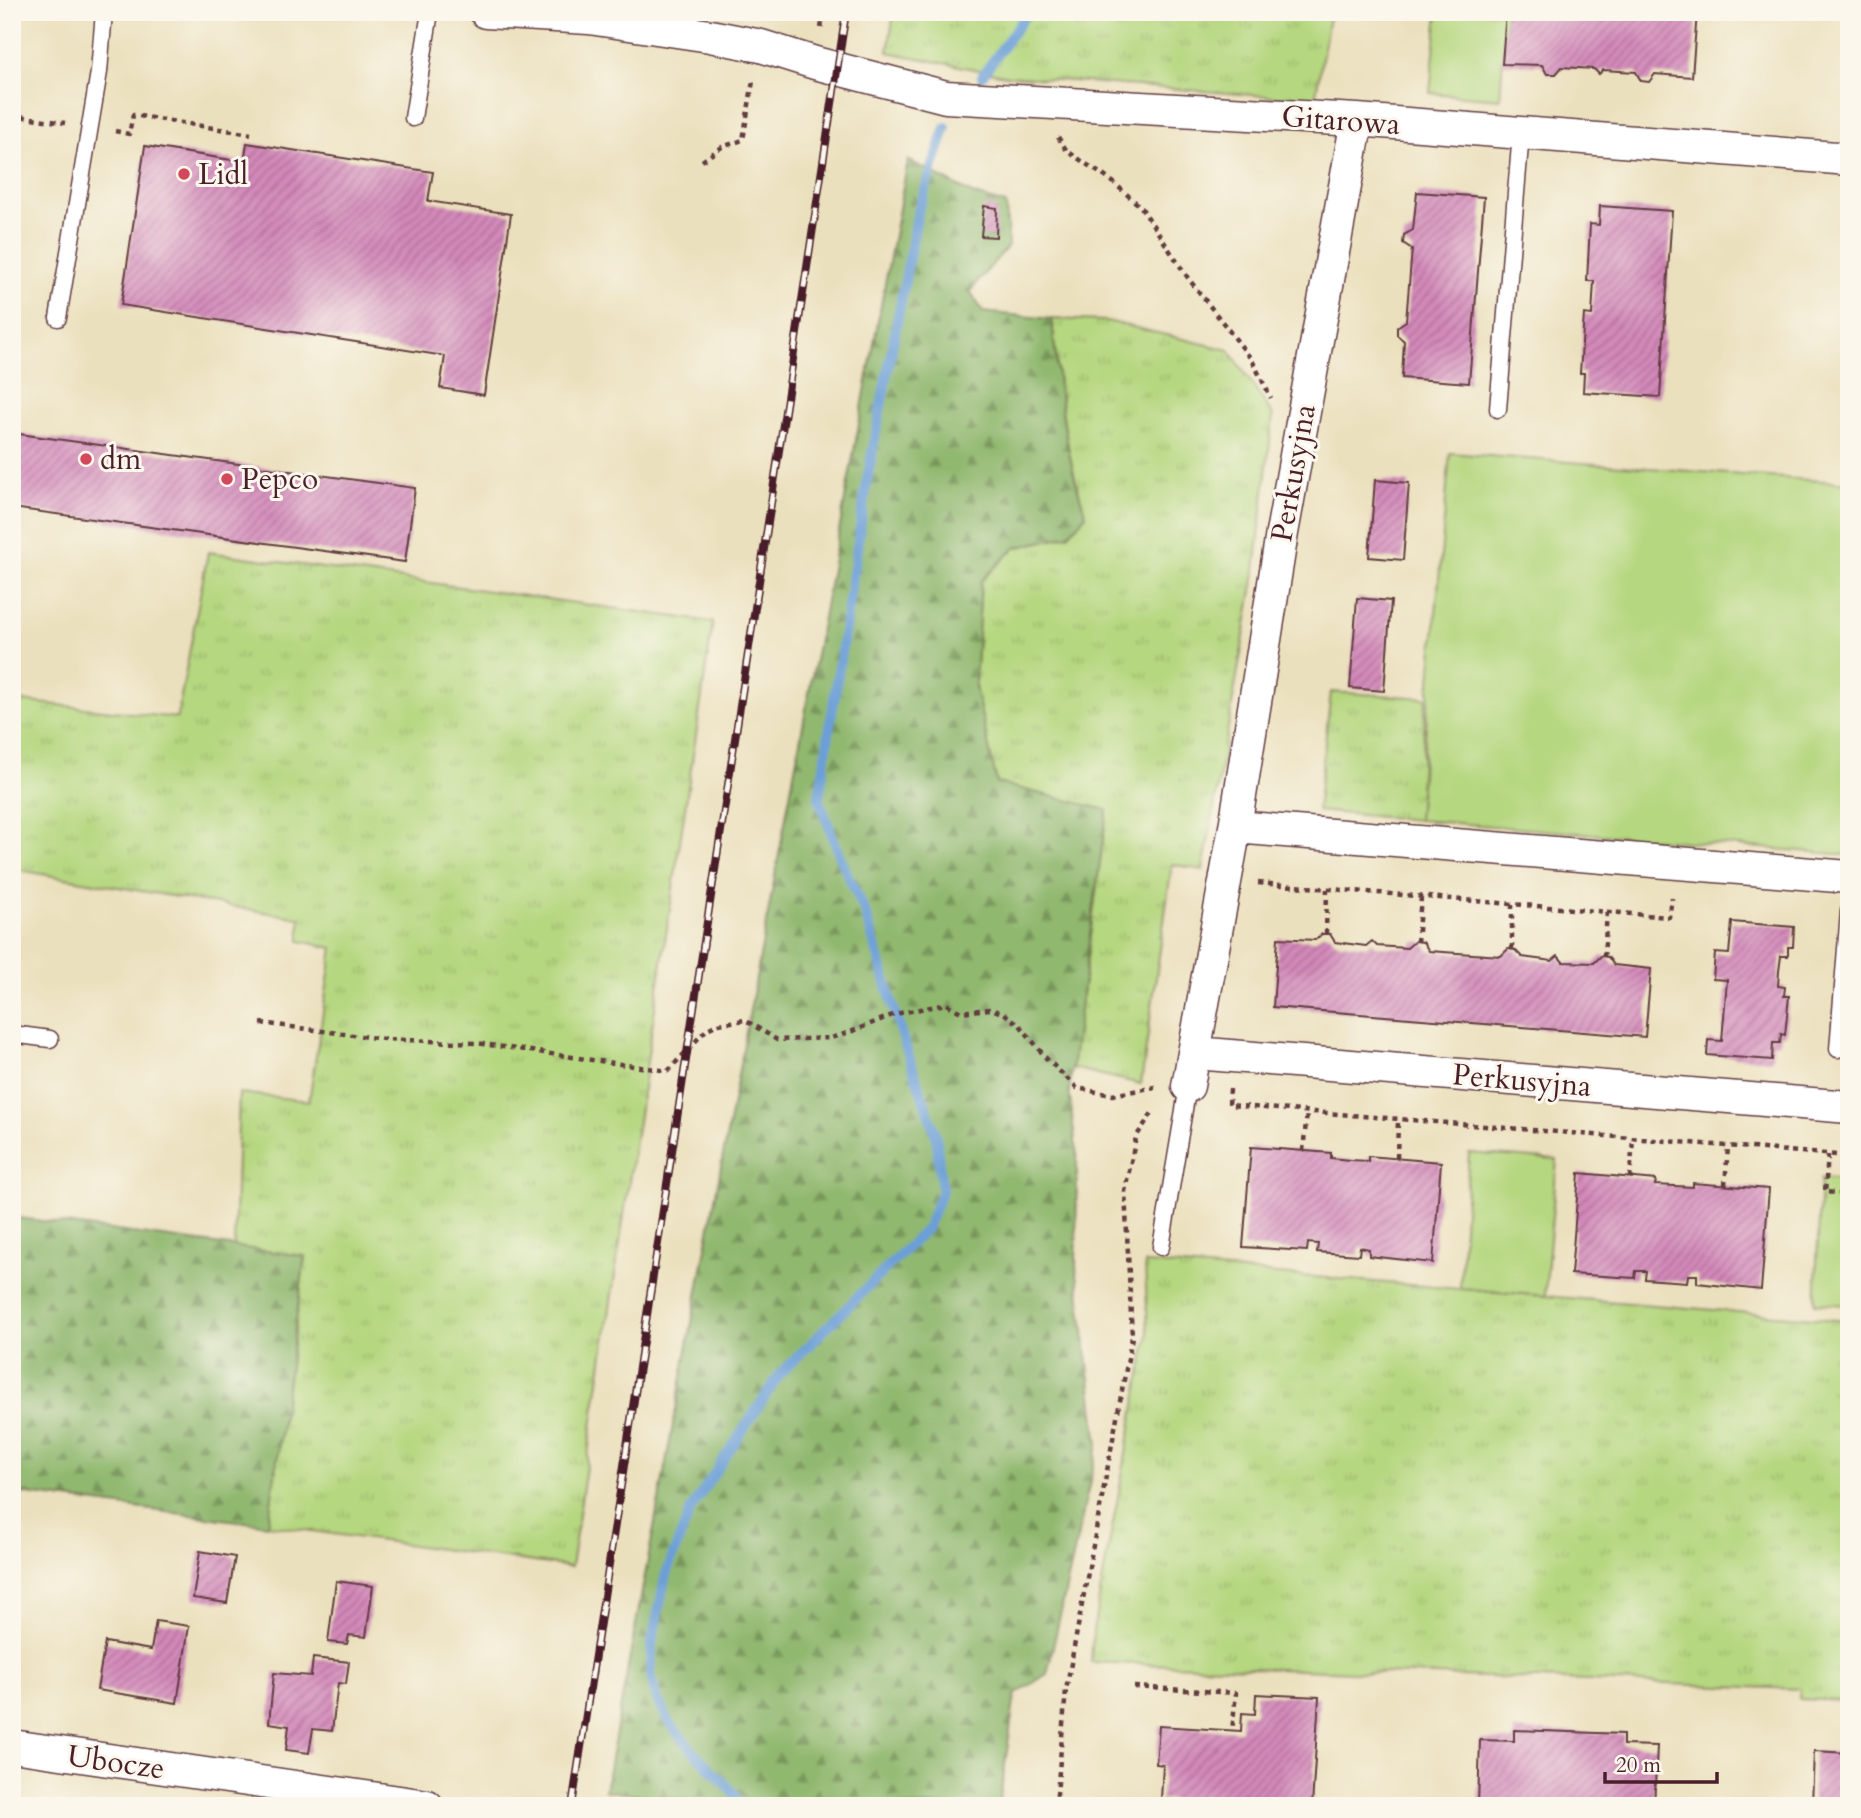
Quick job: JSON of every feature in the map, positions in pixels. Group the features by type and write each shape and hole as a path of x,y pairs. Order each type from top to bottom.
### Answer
{"street":[{"name":"Gitarowa","path":"486,12 589,18 710,36 761,46 946,97 1357,120 1849,159"},
{"name":"Perkusyjna","path":"1188,1086 1236,827 1304,410 1357,120"},
{"path":"1236,827 1849,877"},
{"name":"Perkusyjna","path":"1195,1053 1849,1107"},
{"name":"Ubocze","path":"12,1746 220,1792 427,1806"}],"lane":[{"path":"58,318 99,72 104,12"},
{"path":"413,118 430,12"},
{"path":"1498,409 1521,133"},
{"path":"1838,1049 1849,911"},
{"path":"12,1034 50,1039"},
{"path":"1161,1247 1188,1086"}],"path":[{"path":"702,161 722,147 743,140 761,46"},
{"path":"1033,102 1067,152 1113,182 1141,207 1188,278 1252,360 1273,404 1304,410"},
{"path":"129,134 133,115 251,134"},
{"path":"1226,880 1670,917 1674,888"},
{"path":"1326,934 1328,889"},
{"path":"1417,942 1421,898"},
{"path":"1512,949 1513,905"},
{"path":"1604,957 1607,912"},
{"path":"261,1023 384,1039 476,1043 668,1070 707,1029 718,1024 745,1020 778,1040 831,1038 895,1014 946,1004 961,1012 991,1009 1005,1014 1020,1025 1046,1058 1077,1088 1112,1095 1156,1087 1188,1086"},
{"path":"1234,1057 1229,1105 1849,1156"},
{"path":"1056,1806 1066,1690 1132,1337 1125,1191 1136,1137 1159,1102 1188,1086"},
{"path":"1303,1151 1307,1113"},
{"path":"1397,1158 1398,1120"},
{"path":"1630,1178 1633,1139"},
{"path":"1725,1185 1728,1147"},
{"path":"1828,1155 1825,1192 1849,1194"},
{"path":"1134,1687 1236,1693 1232,1731"}],"green space":[{"path":"894,12 1330,12 1315,100 1009,76 888,52"},
{"path":"1438,12 1506,12 1500,99 1430,93"},
{"path":"908,160 974,195 1006,204 1008,246 970,291 983,312 1052,319 1067,442 1086,515 1068,535 1015,548 981,581 975,687 997,783 1107,810 1069,1090 1077,1157 1076,1266 1098,1445 1047,1674 1015,1695 999,1806 737,1806 605,1791"},
{"path":"1052,319 1107,321 1229,350 1273,415 1254,579 1203,870 1172,864 1141,1084 1072,1068 1107,811 997,783 975,687 981,581 1015,548 1068,535 1086,515 1067,442"},
{"path":"1450,453 1849,483 1849,855 1418,820"},
{"path":"208,552 713,622 571,1567 268,1525 305,1257 234,1248 239,1093 309,1101 333,948 300,941 300,918 12,869 12,700 177,718"},
{"path":"1331,692 1426,698 1418,820 1317,811"},
{"path":"1469,1153 1557,1160 1545,1296 1460,1288"},
{"path":"1821,1178 1849,1180 1849,1305 1815,1303"},
{"path":"12,1217 305,1256 268,1525 12,1492"},
{"path":"1145,1263 1849,1321 1849,1701 1799,1699 1800,1689 1091,1662 1093,1631 1148,1336"}],"building":[{"path":"1506,12 1697,12 1692,77 1655,74 1649,82 1641,81 1636,72 1603,70 1599,74 1594,69 1562,67 1556,74 1547,74 1542,65 1502,64"},
{"path":"247,143 433,172 428,201 511,214 484,395 440,388 445,356 121,305 145,146 244,162"},
{"path":"1417,192 1484,197 1469,383 1402,378 1404,341 1397,335 1397,327 1406,321 1412,249 1403,243 1404,235 1413,230"},
{"path":"984,206 997,208 996,237 981,236"},
{"path":"1600,206 1672,211 1660,397 1583,392 1584,373 1580,373 1584,314 1592,315 1594,281 1587,281 1590,224 1599,225"},
{"path":"12,433 415,488 405,562 12,508"},
{"path":"1375,480 1409,483 1403,560 1369,557"},
{"path":"1357,598 1391,601 1384,691 1350,688"},
{"path":"12,888 19,889 14,928 12,928"},
{"path":"1732,922 1794,927 1793,947 1788,947 1788,956 1781,956 1779,971 1778,986 1785,987 1784,996 1789,996 1785,1035 1781,1034 1780,1043 1773,1043 1772,1060 1707,1055 1708,1040 1722,1041 1727,980 1713,979 1715,953 1729,954"},
{"path":"1322,934 1330,934 1335,942 1366,946 1372,941 1377,946 1407,948 1415,941 1423,942 1429,951 1501,956 1508,949 1515,950 1522,957 1552,961 1558,956 1563,962 1594,963 1601,956 1608,957 1614,965 1651,969 1645,1037 1273,1007 1278,938 1315,940"},
{"path":"1251,1147 1331,1153 1331,1158 1350,1160 1368,1161 1368,1156 1441,1162 1433,1263 1369,1256 1369,1249 1360,1247 1359,1255 1317,1252 1318,1244 1308,1243 1307,1251 1243,1247"},
{"path":"1579,1173 1656,1180 1655,1185 1693,1187 1693,1183 1769,1189 1761,1290 1697,1283 1697,1275 1688,1275 1687,1282 1645,1279 1646,1271 1636,1271 1635,1278 1571,1274"},
{"path":"200,1551 235,1557 227,1603 193,1598"},
{"path":"336,1581 373,1586 366,1637 349,1635 347,1644 328,1642"},
{"path":"156,1621 189,1626 177,1703 97,1690 105,1642 151,1650"},
{"path":"313,1658 349,1662 346,1684 338,1683 332,1731 313,1729 309,1753 286,1750 289,1726 269,1723 274,1673 311,1676"},
{"path":"1256,1694 1319,1697 1312,1806 1161,1799 1163,1765 1156,1764 1159,1726 1241,1731 1242,1713 1255,1714"},
{"path":"1514,1730 1623,1734 1623,1745 1657,1746 1654,1806 1478,1806 1480,1740 1514,1741"},
{"path":"1814,1751 1849,1753 1849,1806 1812,1806"}],"waterway":[{"path":"982,76 1028,12"},
{"path":"739,1806 733,1792 671,1725 656,1697 651,1675 652,1642 666,1574 691,1509 780,1374 927,1228 942,1191 936,1136 902,1036 865,912 842,862 819,799 868,475 918,211 946,127"}],"railway":[{"path":"572,1806 846,12"}],"place":[{"name":"Lidl","path":"184,174"},
{"name":"dm","path":"86,459"},
{"name":"Pepco","path":"227,479"}]}
